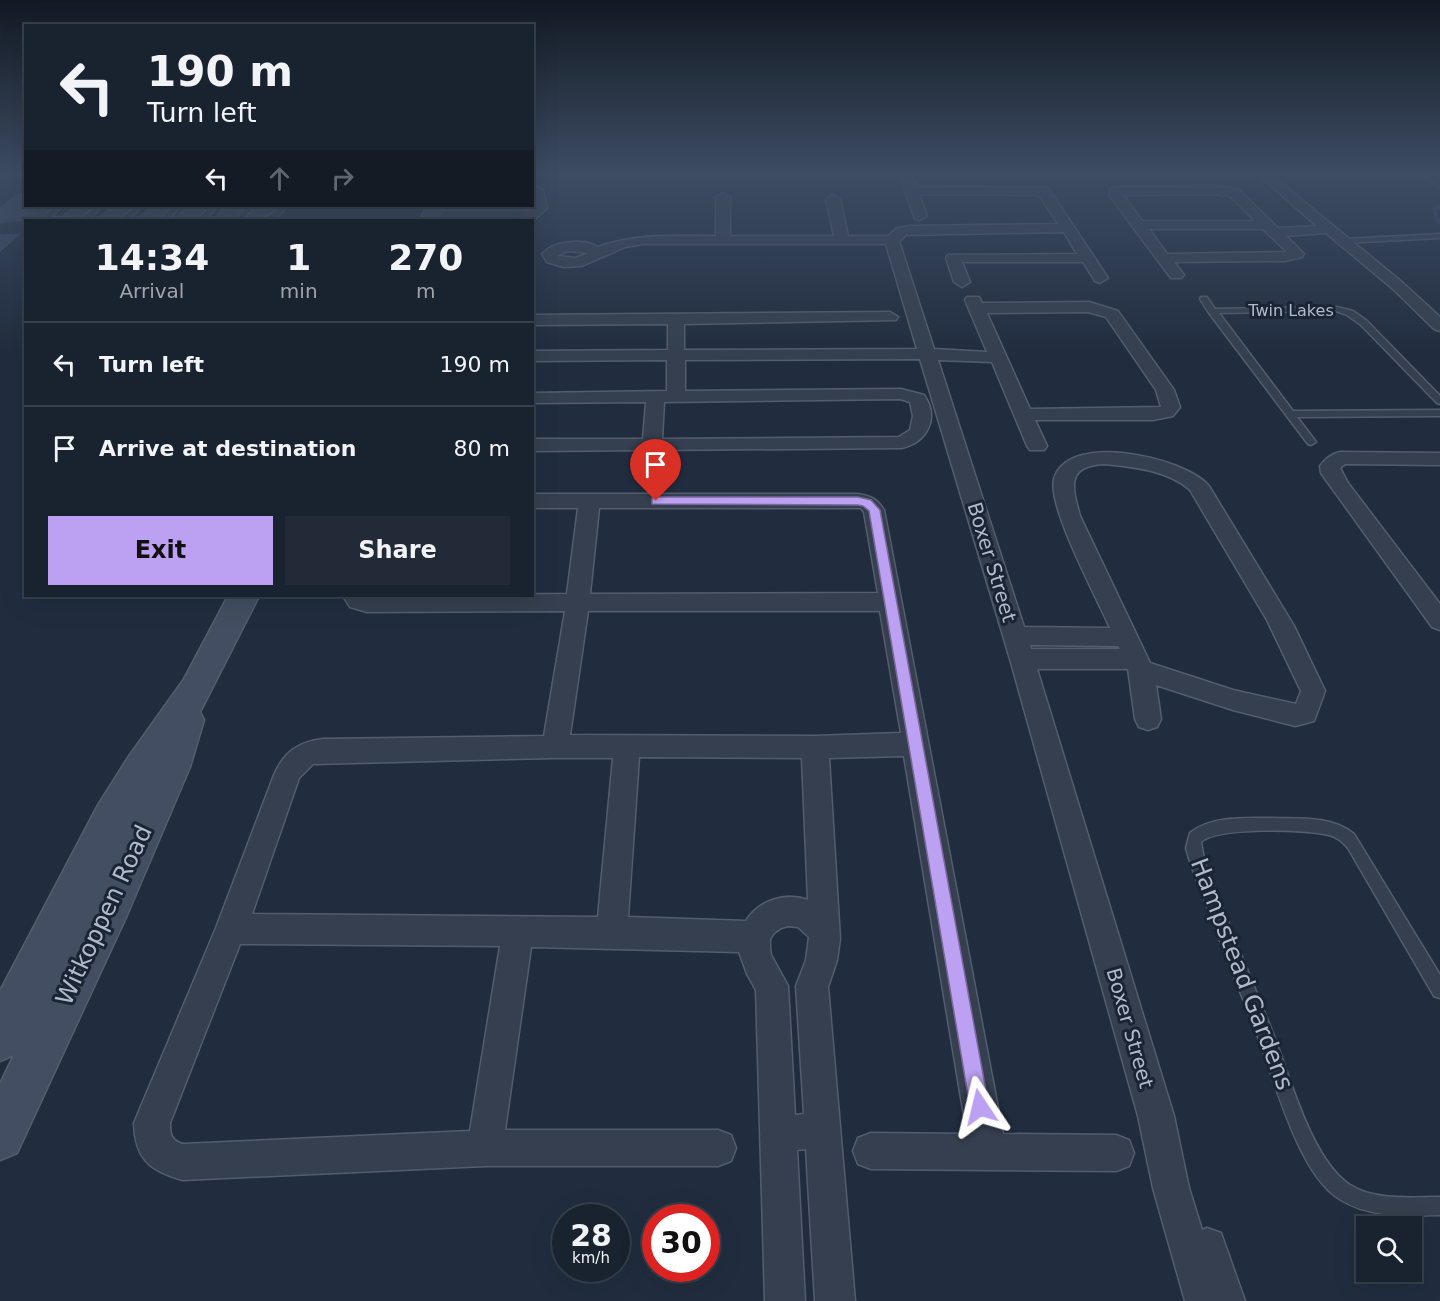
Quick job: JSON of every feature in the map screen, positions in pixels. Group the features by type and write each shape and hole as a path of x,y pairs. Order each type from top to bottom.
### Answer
{"main road":[{"name":"Witkoppen Road","path":"0,1038 112,819 142,767 195,689 242,597"},
{"name":"Witkoppen Road","path":"0,1136 112,901 172,767 195,689"}],"street":[{"path":"723,233 723,239"},
{"path":"840,233 842,240"},
{"path":"597,252 632,241 892,240 900,233"},
{"path":"1071,233 1100,278"},
{"path":"1146,233 1176,275"},
{"path":"1164,258 1296,255 1275,233"},
{"path":"1334,233 1440,326"},
{"path":"941,234 962,282"},
{"name":"Boxer Street","path":"892,240 1022,659 1156,1116 1171,1188 1205,1301"},
{"path":"953,258 1086,258"},
{"path":"1022,415 1167,412 1171,407 1165,390 1112,314 1089,307 975,304 996,357 1022,415 1037,446"},
{"path":"534,320 890,317"},
{"path":"676,319 676,397"},
{"path":"534,356 928,354 996,357"},
{"path":"880,355 891,394"},
{"path":"534,398 891,394 918,399 922,411 922,426 917,435 901,444 534,445"},
{"path":"652,443 655,398"},
{"path":"1437,462 1340,458 1330,466 1335,480 1440,621"},
{"path":"1015,636 1134,655 1233,700 1295,715 1305,712 1311,703 1313,691 1297,650 1197,486 1166,469 1119,459 1086,459 1070,467 1064,474 1063,493 1070,516 1134,655 1148,719"},
{"path":"534,501 867,502 876,513 988,1152"},
{"path":"555,748 578,602 589,501"},
{"path":"355,597 358,601 367,603 892,602"},
{"path":"1022,659 1134,655"},
{"path":"718,1148 485,1149 183,1162 164,1156 155,1146 152,1135 157,1108 231,929 287,775 299,756 322,751 627,746 815,747 915,744"},
{"path":"612,932 627,746"},
{"path":"815,747 825,948 820,969 812,986 835,1301"},
{"path":"785,1301 772,986 754,951 754,937 767,919 778,912 793,911 808,915 824,931"},
{"path":"231,929 612,932 754,937"},
{"path":"485,1149 518,931"},
{"name":"Boxer Street","path":"1156,1116 1189,1192 1225,1301"},
{"path":"778,1134 822,1131"},
{"path":"871,1151 1116,1153"}],"lane":[{"path":"1344,241 1401,236 1440,236"},
{"name":"Twin Lakes","path":"1204,299 1311,442"},
{"name":"Twin Lakes","path":"1212,311 1336,309 1350,313 1365,323 1440,401"},
{"path":"1290,414 1440,413"},
{"name":"Hampstead Gardens","path":"1440,990 1353,843 1342,832 1320,826 1227,826 1207,828 1195,836 1193,841 1197,865 1305,1136 1329,1179 1340,1190 1356,1199 1403,1205 1440,1206"}],"building":[{"path":"0,234 21,234 0,252"}],"route":[{"path":"656,501 858,501 870,504 876,513 980,1107"}]}
